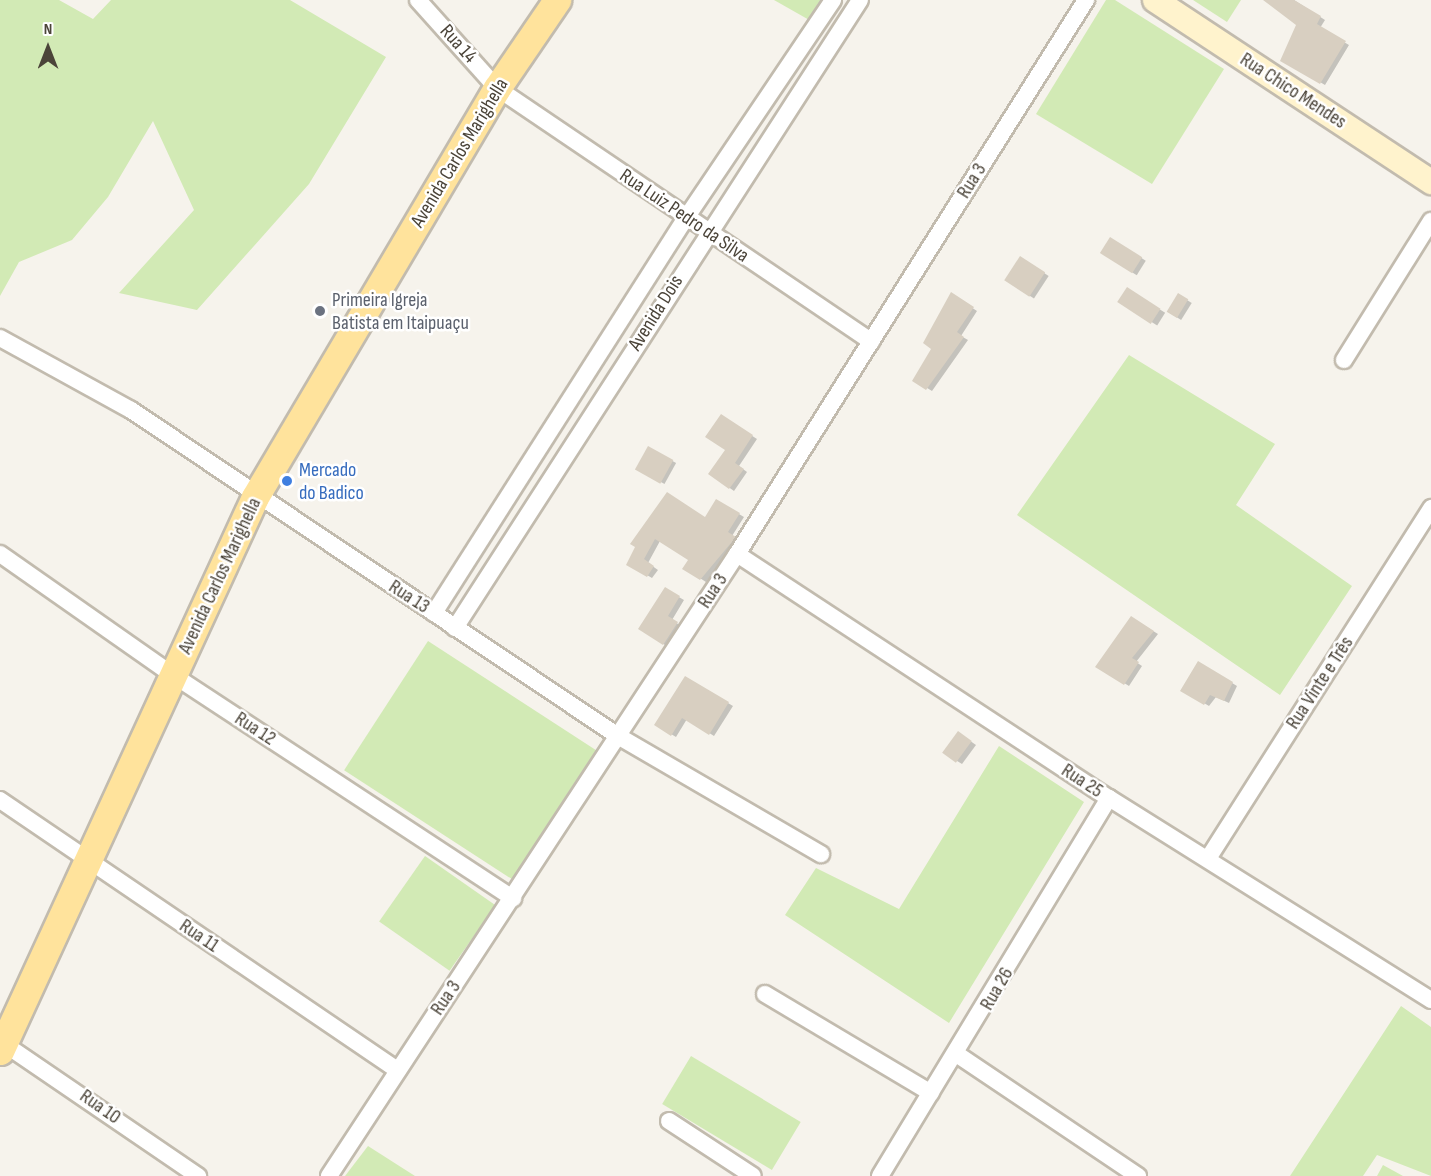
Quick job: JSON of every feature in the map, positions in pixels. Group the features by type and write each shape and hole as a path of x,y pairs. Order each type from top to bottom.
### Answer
{"main road":[{"name":"Avenida Carlos Marighella","path":"1,1045 255,497 497,88 557,0"},
{"name":"Rua Chico Mendes","path":"1155,0 1431,182"}],"street":[{"name":"Rua 14","path":"418,0 497,88"},
{"name":"Avenida Dois","path":"434,613 686,218 833,0"},
{"name":"Avenida Dois","path":"455,628 707,232 860,0"},
{"name":"Rua 3","path":"329,1176 737,554 1086,0"},
{"name":"Rua Luiz Pedro da Silva","path":"497,88 871,341"},
{"path":"1344,360 1431,221"},
{"name":"Rua 13","path":"0,338 131,410 255,497 618,736 821,854"},
{"name":"Rua Vinte e Três","path":"1209,857 1431,508"},
{"name":"Rua 12","path":"0,554 173,675 513,898"},
{"name":"Rua 25","path":"737,554 1109,798 1209,857 1431,1000"},
{"name":"Rua 26","path":"880,1176 958,1054 1109,798"},
{"name":"Rua 11","path":"0,800 399,1070"},
{"path":"765,994 931,1093"},
{"name":"Rua 10","path":"1,1045 198,1176"},
{"path":"958,1054 1138,1176"},
{"path":"669,1121 753,1176"}],"green space":[{"path":"0,0 59,0 93,19 111,0 290,0 386,57 309,184 197,310 119,293 194,210 153,121 108,197 72,240 19,262 0,296"},
{"path":"774,0 824,0 811,21"},
{"path":"1106,0 1115,0 1224,69 1152,184 1036,114"},
{"path":"1193,0 1241,0 1227,22"},
{"path":"1129,355 1275,444 1236,505 1352,586 1280,695 1017,515"},
{"path":"428,641 601,753 517,882 344,770"},
{"path":"999,746 1084,802 949,1023 785,915 816,868 899,909"},
{"path":"425,856 495,905 450,971 379,922"},
{"path":"1401,1006 1431,1027 1431,1176 1377,1155 1363,1176 1290,1176"},
{"path":"691,1056 801,1122 772,1170 662,1104"},
{"path":"368,1146 415,1176 345,1176"},
{"path":"1383,1165 1403,1176 1377,1176"}],"building":[{"path":"1263,0 1294,0 1321,16 1317,24 1346,41 1320,84 1280,61 1296,25"},
{"path":"1110,237 1142,257 1132,273 1100,253"},
{"path":"1020,256 1045,272 1029,297 1004,280"},
{"path":"1127,287 1161,309 1151,324 1117,302"},
{"path":"951,292 974,307 957,332 964,337 926,390 912,381 931,349 923,343"},
{"path":"1178,293 1188,299 1177,318 1167,312"},
{"path":"721,414 753,435 735,463 744,469 729,489 708,474 725,450 705,437"},
{"path":"648,446 673,460 660,484 635,470"},
{"path":"667,492 705,517 716,499 740,513 728,532 736,537 700,580 682,569 688,560 655,539 644,559 654,566 647,577 626,565 635,547 630,544"},
{"path":"665,587 680,596 668,616 678,622 663,645 638,629"},
{"path":"1131,616 1154,631 1132,658 1139,662 1124,685 1095,667"},
{"path":"1198,661 1233,682 1224,701 1210,695 1204,705 1180,691"},
{"path":"685,676 729,702 709,735 682,718 671,736 654,725"},
{"path":"958,731 972,741 956,763 942,753"}],"place":[{"name":"Primeira Igreja Batista em Itaipuaçu","path":"320,311"},
{"name":"Mercado do Badico","path":"287,481"}]}
